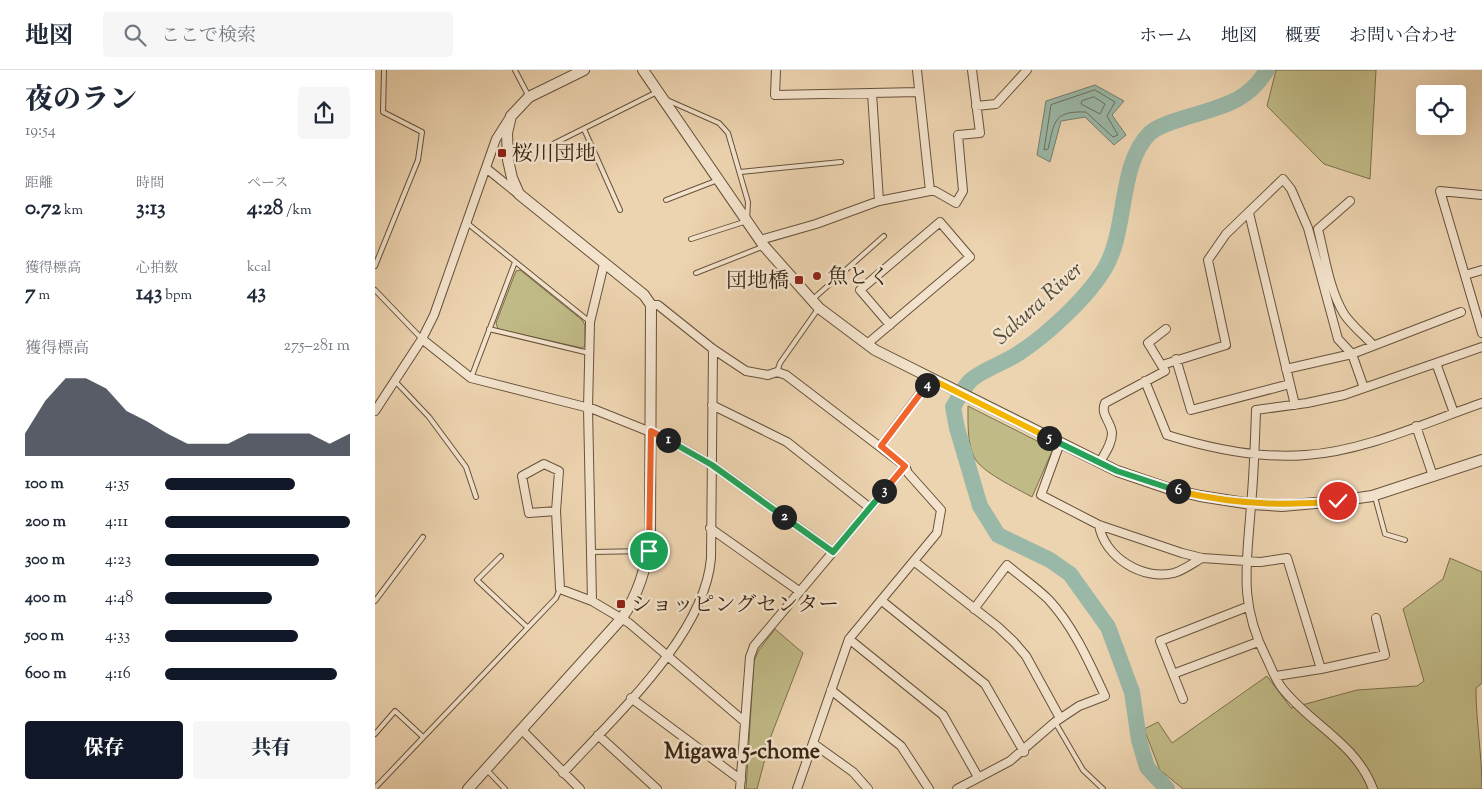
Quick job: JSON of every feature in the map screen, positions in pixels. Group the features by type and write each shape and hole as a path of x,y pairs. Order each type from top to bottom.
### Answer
{"street":[{"path":"375,411 422,339 434,315 465,222 496,139 511,116 529,97 584,70"},
{"path":"643,70 762,243 815,304 867,344 931,379 1060,443 1145,481 1170,489 1251,504 1308,504 1374,495 1482,460"},
{"path":"776,70 775,95 919,92"},
{"path":"917,70 930,191"},
{"path":"762,243 879,201 935,191 956,203 963,191 958,135 980,133 972,70"},
{"path":"976,106 996,104 1027,70"},
{"path":"872,93 879,201"},
{"path":"511,116 507,133 508,160 519,194"},
{"path":"468,789 622,618 640,586 649,551 651,306 643,295 485,168"},
{"path":"1162,364 1226,345 1208,260 1226,234 1283,179 1308,228 1338,339 1352,354 1364,388"},
{"path":"1482,195 1440,191 1482,333"},
{"path":"1350,200 1318,229 1332,288 1338,302 1345,315 1373,345"},
{"path":"1249,212 1295,405"},
{"path":"867,344 890,325 970,257 940,222 860,290 890,325"},
{"path":"592,601 589,408 590,322 604,264"},
{"path":"1465,275 1482,270"},
{"path":"651,306 658,305 713,349 746,370 768,375 777,372 786,375 905,466 908,473 941,510 937,533 849,640 797,789"},
{"path":"1286,369 1352,354 1461,312"},
{"path":"1101,462 1110,444 1112,434 1103,413 1105,403 1165,371 1148,343 1166,329"},
{"path":"422,339 471,378 589,408 651,431 712,465 833,552"},
{"path":"1373,789 1359,765 1346,748 1333,734 1297,704 1282,687 1258,642 1247,607 1246,562 1256,410 1325,400 1482,347"},
{"path":"563,773 667,657 685,629 706,588 711,558 713,349"},
{"path":"1176,359 1191,410 1290,384"},
{"path":"1436,363 1454,413"},
{"path":"881,446 931,379"},
{"path":"1145,381 1167,435 1219,449 1254,454 1298,456 1328,452 1366,443 1482,403"},
{"path":"713,405 787,442 870,508"},
{"path":"1416,426 1433,476"},
{"path":"1060,443 1041,495 1099,526 1143,542 1202,558 1246,562 1287,558 1321,669"},
{"path":"557,512 529,513 522,476 544,464 559,471 557,512 560,589 592,601 622,618 745,722"},
{"path":"740,789 750,657 754,646 905,466"},
{"path":"1099,526 1105,543 1123,562 1155,574 1173,573 1202,558"},
{"path":"710,528 799,592"},
{"path":"915,562 998,627 1026,656 1058,720"},
{"path":"957,789 1024,752 1058,720 1079,706 1105,696 1087,658 1063,618 1048,600 1007,565 974,609"},
{"path":"881,601 985,684 1024,752"},
{"path":"1183,699 1160,641 1247,607"},
{"path":"1275,676 1385,656 1376,618"},
{"path":"849,640 943,715 978,777"},
{"path":"1173,674 1258,642"},
{"path":"831,690 901,746 929,789"},
{"path":"631,698 741,780"},
{"path":"522,730 579,789"},
{"path":"598,735 657,789"},
{"path":"814,744 853,772 868,789"}],"lane":[{"path":"375,266 418,160 422,132 383,112 384,70"},
{"path":"515,70 529,97"},
{"path":"545,148 660,95 719,124 728,132 741,172 748,202 747,222 691,239"},
{"path":"584,129 620,210"},
{"path":"741,172 841,162"},
{"path":"666,200 718,180"},
{"path":"465,222 590,322"},
{"path":"777,372 780,363 815,304 884,236"},
{"path":"696,274 762,243"},
{"path":"471,378 515,262"},
{"path":"375,290 422,339"},
{"path":"489,329 589,353"},
{"path":"395,381 429,417 465,467 475,497"},
{"path":"1374,495 1385,534 1405,540"},
{"path":"375,601 423,538"},
{"path":"592,552 649,551"},
{"path":"501,556 477,580 527,626"},
{"path":"375,788 527,626 556,598 560,589"},
{"path":"375,734 395,711 423,737"},
{"path":"1058,720 1083,770 1103,789"},
{"path":"486,769 505,789"}],"shaded area":[{"path":"1276,70 1376,70 1370,179 1324,164 1267,106"},
{"path":"520,270 582,320 585,325 585,346 582,348 498,329 496,323 516,271"},
{"path":"968,406 1053,449 1032,497 1000,479 978,463 970,445"},
{"path":"1450,558 1482,572 1482,683 1476,688 1482,789 1183,789 1160,770 1144,729 1158,722 1172,743 1267,676 1291,708 1357,690 1417,686 1424,681 1403,609 1443,579"},
{"path":"775,629 803,653 771,736 757,789 746,789 754,661 759,650"}],"water":[{"path":"1095,85 1124,101 1112,115 1126,135 1114,145 1085,117 1061,121 1050,162 1037,155 1046,101"}],"waterway":[{"name":"Sakura River","path":"1167,789 1147,767 1139,740 1132,692 1108,627 1070,574 1050,560 998,535 980,506 957,428 953,407 970,381 980,373 1013,357 1042,336 1078,303 1098,279 1112,252 1133,162 1140,146 1150,133 1165,124 1240,98 1259,82 1267,70"}],"place":[{"name":"桜川団地","path":"502,153"},
{"name":"魚とく","path":"817,276"},
{"name":"団地橋","path":"799,280"},
{"name":"ショッピングセンター","path":"621,604"}],"district":[{"name":"Migawa 5-chome","path":"742,750"}],"route":[{"path":"649,551 651,431 712,465 833,552 905,466 881,446 931,379 1117,471 1170,489 1251,504 1282,506 1338,501"}]}
